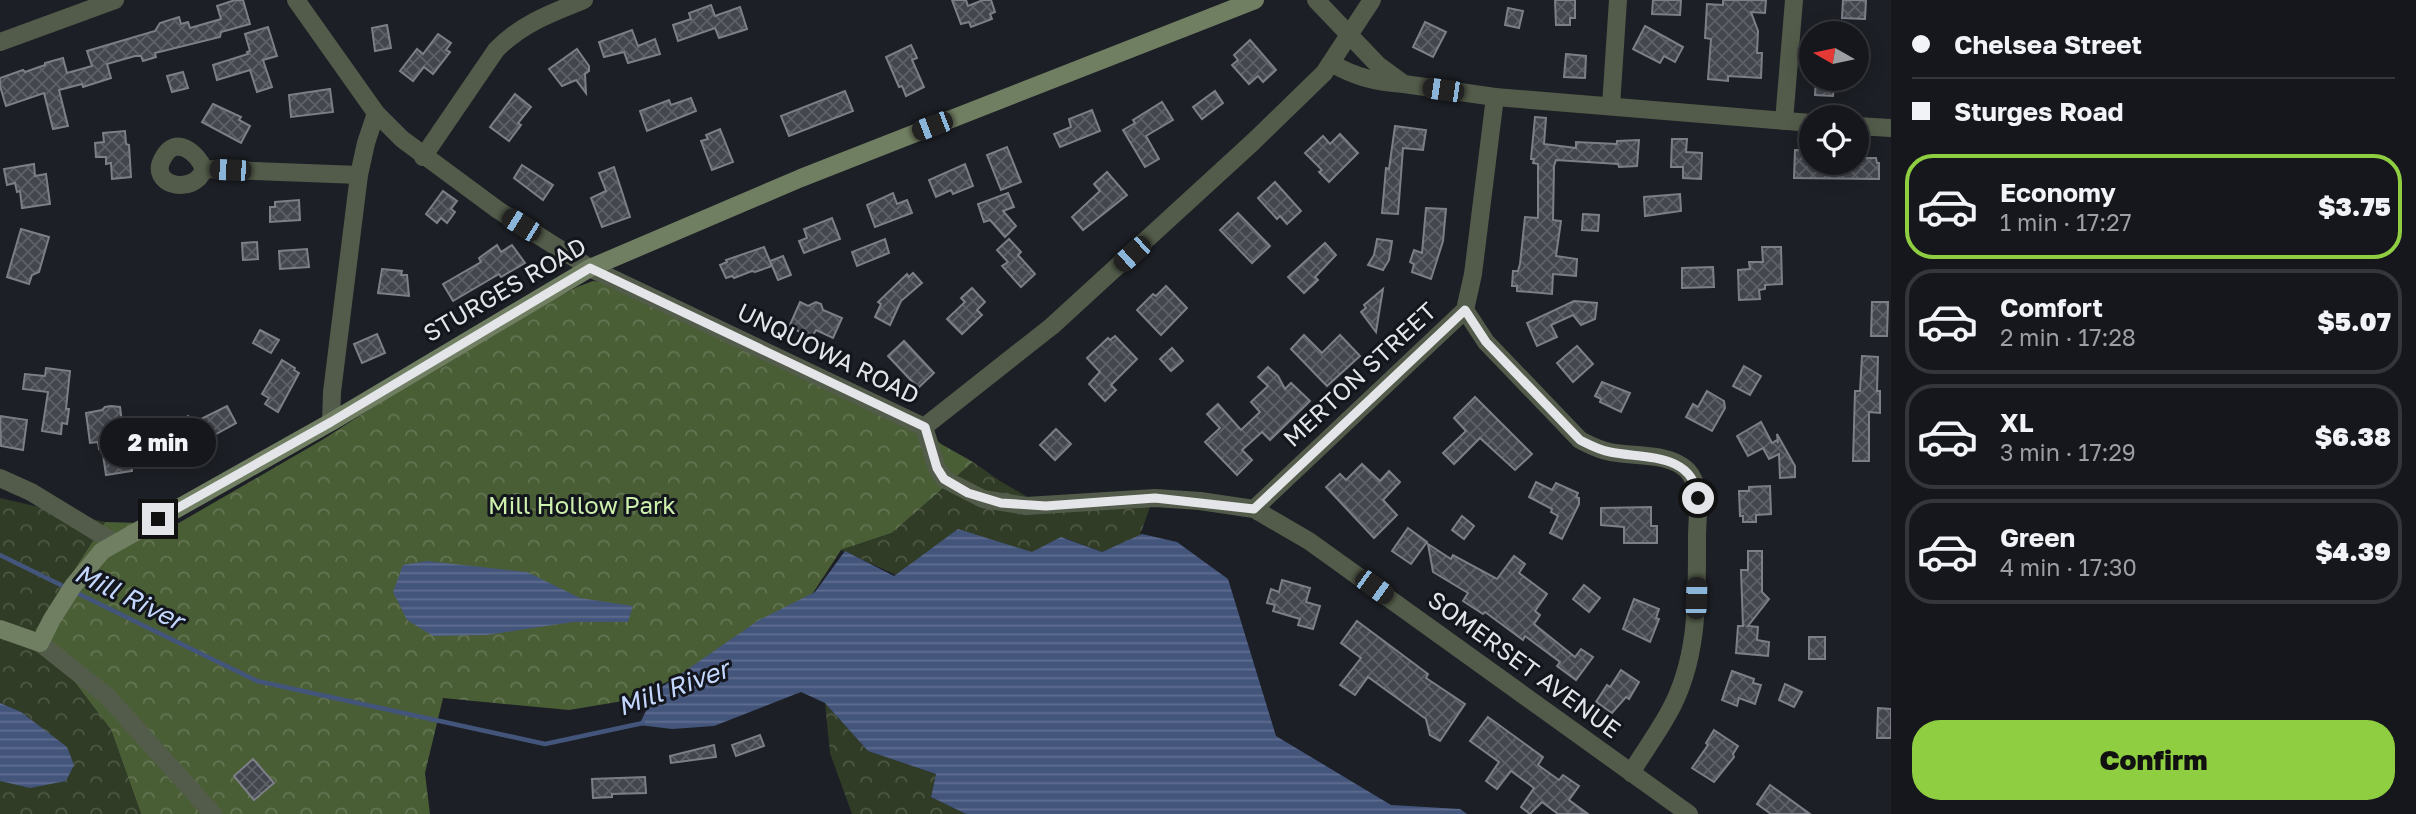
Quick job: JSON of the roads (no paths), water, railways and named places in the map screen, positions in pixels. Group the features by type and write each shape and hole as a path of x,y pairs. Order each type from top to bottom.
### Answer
{"main road":[{"name":"STURGES ROAD","path":"40,643 73,586 109,547 331,422 590,268 813,173 1255,0"},
{"path":"0,629 40,643"}],"street":[{"path":"0,42 115,0"},
{"name":"UNQUOWA ROAD","path":"296,0 376,113 424,157 498,210 590,268 925,427 1052,326 1253,142 1324,73 1372,0"},
{"path":"424,157 496,50 507,38 537,19 584,0"},
{"path":"1316,0 1378,65 1404,83"},
{"path":"1611,106 1618,0"},
{"path":"1784,121 1794,0"},
{"path":"1331,63 1359,77 1377,82 1404,83 1495,97 1799,122"},
{"name":"MERTON STREET","path":"1254,509 1465,310 1473,274 1495,97"},
{"path":"331,422 332,392 359,176 376,113"},
{"path":"1869,127 1891,128"},
{"path":"204,169 359,176"},
{"path":"1465,310 1486,342 1580,440 1609,452 1670,461 1688,471 1697,489 1697,572 1693,647 1688,667 1669,713 1631,773"},
{"name":"SOMERSET AVENUE","path":"925,427 937,468 944,479 968,493 1001,503 1036,506 1155,498 1254,509 1309,541 1689,814"},
{"path":"0,478 32,492 109,547"},
{"path":"40,643 107,696 213,814"}],"water":[{"path":"958,529 1032,552 1061,537 1102,552 1142,534 1177,542 1228,579 1276,736 1391,805 1460,809 1467,814 966,814 931,797 936,774 868,751 825,703 801,692 714,726 672,729 639,725 656,691 759,620 815,592 845,551 894,576"},
{"path":"427,561 527,572 580,598 633,606 628,622 573,622 486,635 433,636 407,620 393,592 403,565"},
{"path":"0,703 21,712 67,747 74,765 66,781 30,788 0,781"}],"waterway":[{"name":"Mill River","path":"0,555 65,587"},
{"name":"Mill River","path":"73,591 257,681 545,744 643,723"}],"park label":[{"name":"Mill Hollow Park","path":"582,506"}]}
